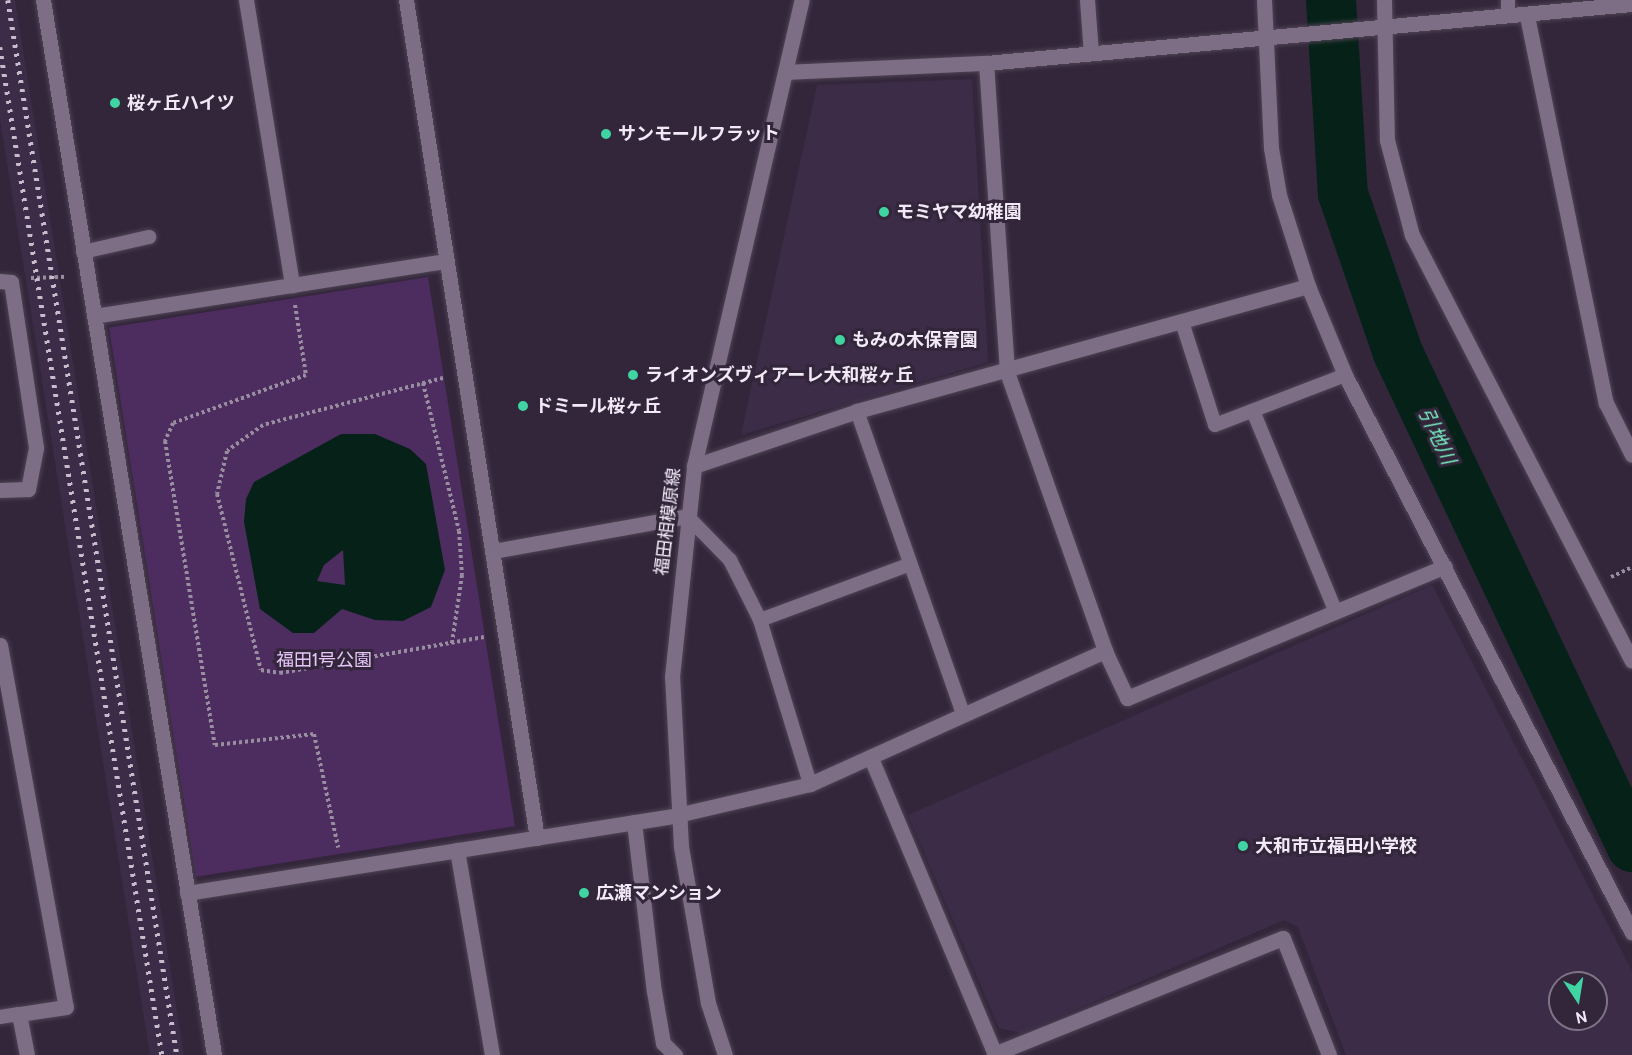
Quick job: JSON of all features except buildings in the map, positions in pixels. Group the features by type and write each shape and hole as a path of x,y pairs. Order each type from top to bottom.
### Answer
{"street":[{"path":"44,0 214,1055"},
{"path":"246,0 292,285"},
{"path":"406,0 537,838"},
{"name":"福田相模原線","path":"725,1055 708,1003 677,815 672,677 694,466 802,0"},
{"path":"1087,0 1091,53"},
{"path":"1264,0 1264,36 1279,195 1308,286 1345,375 1632,933"},
{"path":"1384,0 1387,140 1412,235 1632,661"},
{"path":"786,72 986,63 1296,33 1527,16 1630,2"},
{"path":"1527,16 1606,403 1632,455"},
{"path":"986,63 1007,372 1105,651 1127,698 1445,566"},
{"path":"94,316 447,261"},
{"path":"0,490 28,489 36,448 6,281"},
{"path":"694,466 857,411 1007,372 1308,286"},
{"path":"493,551 687,516"},
{"path":"0,645 66,1007 19,1014 27,1055"},
{"path":"187,893 677,815 810,784 871,758 963,713 1105,651"},
{"path":"871,758 994,1054 1283,938 1329,1055"},
{"path":"634,822 654,991 663,1042 675,1055"},
{"path":"457,850 492,1055"}],"lane":[{"path":"1508,16 1509,0"},
{"path":"83,252 149,237"},
{"path":"1182,322 1215,425 1345,375"},
{"path":"857,411 908,565 963,713"},
{"path":"1253,411 1335,610"},
{"path":"687,516 730,560 760,620 810,784"},
{"path":"760,620 908,565"},
{"path":"0,1017 19,1014"}],"path":[{"path":"6,281 87,277"},
{"path":"292,285 306,375 173,423 165,441 215,745 314,734 342,868"},
{"path":"465,373 263,425 227,451 217,494 261,670 280,673 506,633"},
{"path":"423,383 459,531 462,575 452,643"}],"shaded area":[{"path":"0,0 15,0 184,1055 150,1055 0,119"},
{"name":"モミヤマ幼稚園","path":"972,79 988,362 741,435 817,85"},
{"path":"341,434 375,434 410,449 426,464 445,570 431,607 403,621 375,620 342,609 314,633 293,633 260,609 244,522 246,499 254,482","holes":["343,550 345,585 317,581 324,565"]},
{"name":"大和市立福田小学校","path":"1432,585 1632,971 1632,1055 1346,1055 1298,927 1284,920 1021,1033 999,1028 908,815"}],"green space":[{"name":"福田1号公園","path":"428,277 515,826 196,877 109,328"}],"waterway":[{"name":"引地川","path":"1331,0 1343,194 1398,353 1632,847"}],"railway":[{"path":"8,0 177,1055"},
{"path":"0,47 162,1055"}],"place":[{"name":"桜ヶ丘ハイツ","path":"115,103"},
{"name":"サンモールフラット","path":"606,134"},
{"name":"モミヤマ幼稚園","path":"884,212"},
{"name":"もみの木保育園","path":"840,340"},
{"name":"ライオンズヴィアーレ大和桜ヶ丘","path":"633,375"},
{"name":"ドミール桜ヶ丘","path":"523,406"},
{"name":"大和市立福田小学校","path":"1243,846"},
{"name":"広瀬マンション","path":"584,893"}]}
